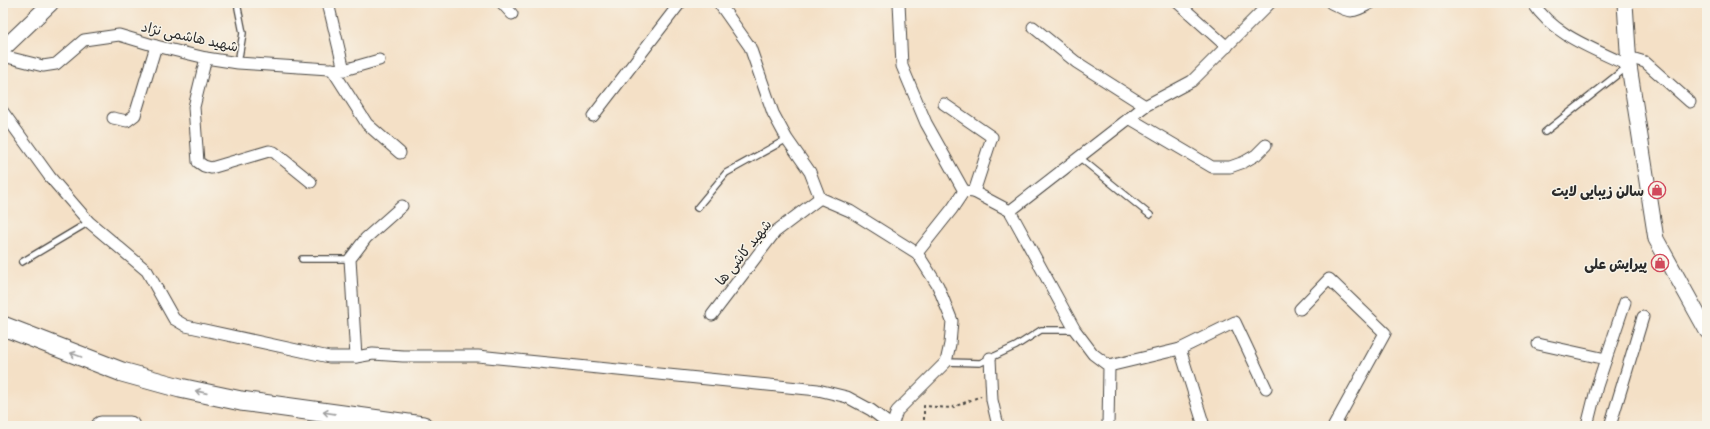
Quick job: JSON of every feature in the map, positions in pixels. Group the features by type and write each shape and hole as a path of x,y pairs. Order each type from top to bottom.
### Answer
{"highway":[{"path":"3,326 122,372 180,388 241,401 423,426"},
{"path":"101,426 130,426"}],"street":[{"path":"3,49 51,3"},
{"path":"328,3 338,69 367,124 400,153"},
{"path":"502,3 512,14"},
{"path":"593,116 680,3"},
{"path":"3,112 50,177 90,222 147,271 174,319 186,326 329,357 356,357 373,354 403,356 478,356 818,390 847,397 871,410 892,426 897,411 946,362 950,344 952,321 938,286 918,253 850,210 820,198 810,172 787,139 774,113 750,47 720,3"},
{"path":"899,3 902,66 926,123 969,191 1010,211 1075,330 1093,354 1108,366"},
{"path":"1178,3 1227,48"},
{"path":"1010,211 1145,106 1192,81 1227,48 1270,3"},
{"path":"1331,3 1349,12 1357,11 1371,3"},
{"path":"1533,3 1538,10 1563,33 1628,62 1645,62 1690,102"},
{"path":"1625,3 1628,62 1656,239 1707,331"},
{"path":"1033,26 1076,62 1145,106"},
{"name":"شهید هاشمی نژاد","path":"3,56 44,66 56,64 84,40 119,35 206,58 238,63 338,69 380,60"},
{"path":"113,118 127,121 135,115 156,46"},
{"path":"206,58 194,107 198,162 211,168 269,151 274,152 312,182"},
{"path":"918,253 952,209 969,191 992,137 944,104"},
{"path":"1129,118 1212,167 1230,167 1244,162 1256,155 1266,145"},
{"name":"شهید کاشی ها","path":"712,315 775,232 820,198"},
{"path":"356,357 350,259 366,238 402,206"},
{"path":"1300,309 1329,279 1385,333 1334,426"},
{"path":"1586,426 1625,302"},
{"path":"1610,426 1643,317"},
{"path":"1108,366 1180,349 1235,322 1266,388"},
{"path":"1538,344 1606,359"},
{"path":"1180,349 1204,426"},
{"path":"990,358 991,392 998,426"},
{"path":"1108,366 1108,426"}],"lane":[{"path":"237,3 243,33 238,63"},
{"path":"1545,132 1628,62"},
{"path":"697,208 726,173 787,139"},
{"path":"1078,157 1150,215"},
{"path":"22,262 90,222"},
{"path":"302,259 350,259"},
{"path":"946,362 980,363 1016,346 1041,330 1075,330"}],"path":[{"path":"924,426 924,406 951,408 991,392"}],"place":[{"name":"سالن زیبایی لایت","path":"1657,190"},
{"name":"پیرایش علی","path":"1660,263"}]}
